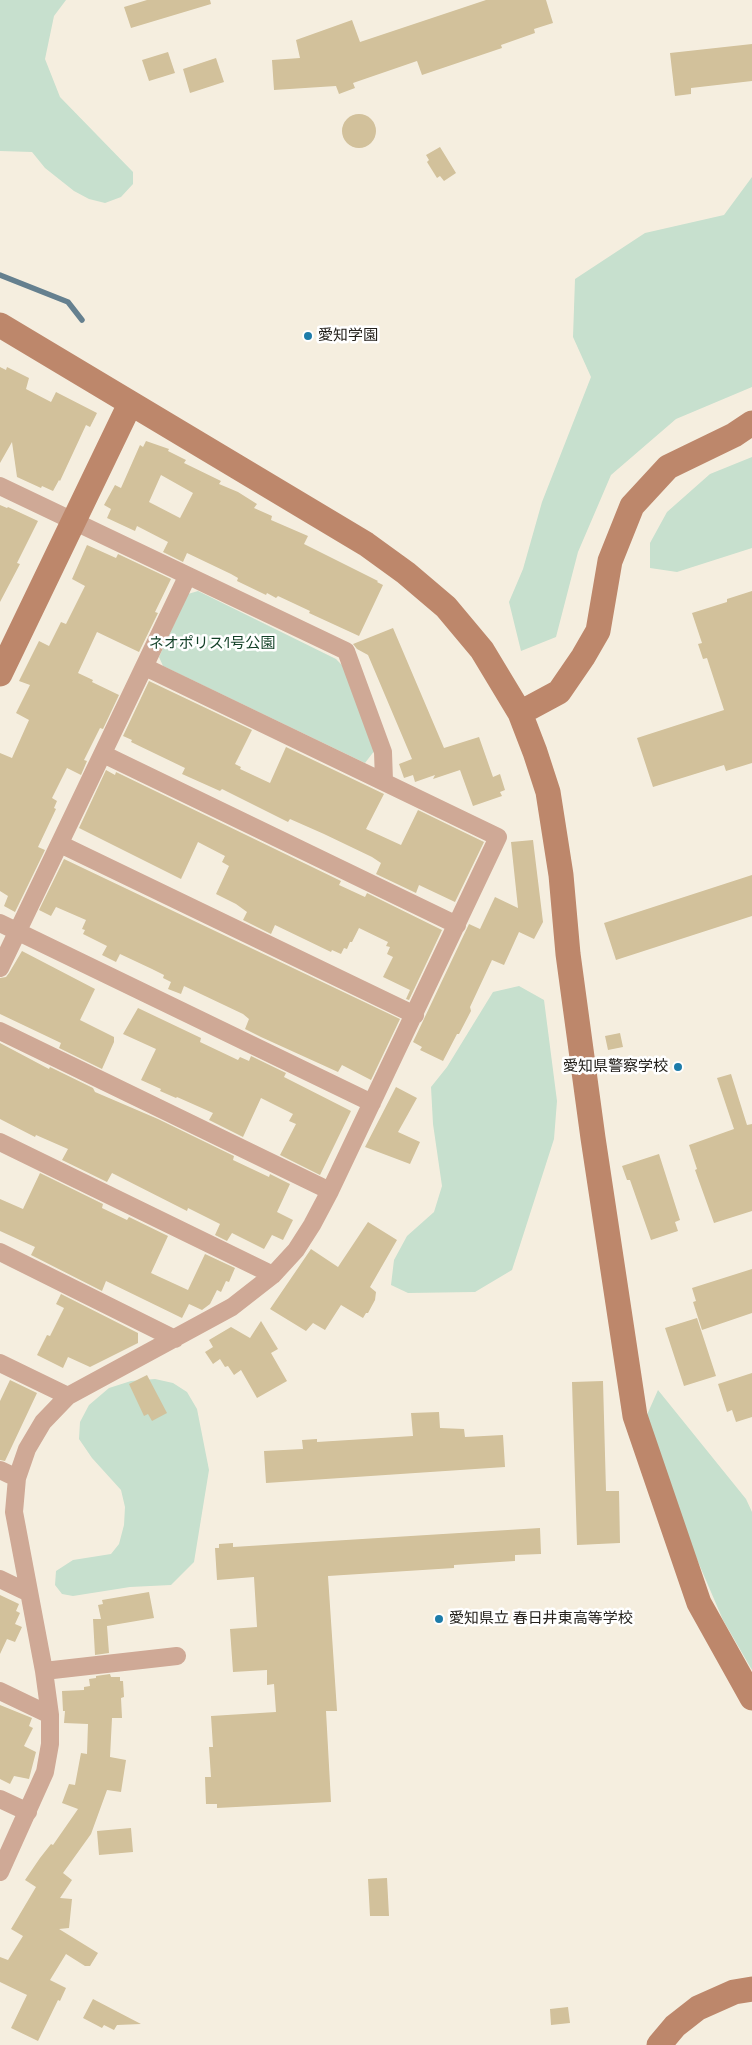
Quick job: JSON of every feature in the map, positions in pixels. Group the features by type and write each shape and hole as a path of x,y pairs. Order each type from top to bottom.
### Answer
{"street":[{"path":"0,325 366,544 406,573 452,614 482,650 520,713 548,792 561,875 568,954 593,1138 635,1416 699,1604 752,1698"},
{"path":"0,674 130,404"},
{"path":"520,713 559,692 583,658 598,631 610,561 632,506 668,467 734,435 752,423"},
{"path":"0,486 187,577 346,651 383,752 384,781"},
{"path":"0,968 187,577"},
{"path":"0,1872 45,1772 50,1744 50,1715 44,1671 14,1512 17,1478 27,1449 43,1422 68,1396 232,1307 273,1276 296,1250 330,1191 498,837 145,667"},
{"path":"103,754 457,925"},
{"path":"60,844 415,1015"},
{"path":"0,923 372,1103"},
{"path":"0,1031 330,1191"},
{"path":"0,1142 273,1276"},
{"path":"0,1252 175,1339"},
{"path":"0,1363 68,1396"},
{"path":"0,1470 17,1478"},
{"path":"0,1580 29,1593"},
{"path":"44,1671 177,1656"},
{"path":"0,1691 50,1715"},
{"path":"0,1799 28,1812"},
{"path":"658,2045 675,2026 698,2008 734,1992 752,1989"}],"green space":[{"path":"0,0 66,0 54,16 45,59 60,97 133,172 133,184 121,197 105,203 89,199 74,191 45,168 32,152 0,151"},
{"path":"752,177 752,387 676,419 611,475 578,552 556,637 521,651 509,602 523,569 542,502 591,377 573,337 575,279 645,233 724,215"},
{"path":"752,457 752,548 677,572 650,568 650,543 667,512 710,474"},
{"name":"ネオポリス1号公園","path":"198,591 336,659 343,666 375,750 365,763 163,666 159,657 188,594"},
{"path":"519,986 544,1000 557,1101 554,1139 512,1270 475,1292 408,1293 391,1285 394,1260 407,1236 434,1212 442,1186 433,1124 431,1087 447,1067 493,992"},
{"path":"155,1379 173,1383 187,1392 197,1409 209,1470 194,1562 171,1585 130,1587 73,1596 62,1594 55,1585 56,1571 73,1560 111,1554 119,1544 124,1525 125,1507 121,1490 92,1458 79,1439 80,1422 89,1405 109,1388 131,1381"},
{"path":"658,1390 746,1499 752,1512 752,1670 723,1620 693,1550 646,1417"}],"building":[{"path":"147,0 210,0 211,4 131,28 124,7"},
{"path":"486,0 546,0 553,23 534,29 535,33 501,45 502,48 422,75 417,61 353,83 355,88 339,94 336,86 274,90 272,60 300,58 296,40 352,20 360,42"},
{"path":"752,44 752,81 691,88 691,94 675,96 670,53"},
{"path":"168,52 175,73 149,81 142,60"},
{"path":"216,58 224,82 190,93 183,69"},
{"path":"359,114 371,119 376,131 371,143 359,148 347,143 342,131 347,119"},
{"path":"440,147 456,173 444,181 440,176 437,178 427,162 429,160 426,155"},
{"path":"0,367 6,370 7,367 29,378 26,389 51,402 56,392 97,413 90,427 86,425 60,481 53,491 42,486 41,488 17,477 12,442 0,463"},
{"path":"146,441 169,449 168,451 186,460 184,463 221,481 219,484 238,492 257,504 254,508 272,516 271,520 308,536 304,544 383,585 359,636 309,613 310,611 278,596 276,598 267,593 266,595 237,581 238,578 231,574 187,553 183,562 163,552 168,542 137,526 135,531 107,518 111,509 104,505 115,485 121,488 140,445 143,447","holes":["161,475 193,493 180,518 149,502"]},
{"path":"0,505 38,521 17,563 20,564 0,602"},
{"path":"87,545 116,558 118,554 171,579 155,612 158,613 139,652 97,632 78,673 119,695 103,729 100,728 84,760 87,761 81,775 67,768 52,798 57,801 54,808 56,809 38,847 45,850 15,912 4,906 8,896 0,891 0,753 12,758 29,720 16,713 30,685 19,681 39,641 49,646 61,622 66,624 85,586 72,579"},
{"path":"752,591 752,763 726,771 724,765 653,787 637,738 724,710 707,658 703,659 698,644 702,643 692,613 727,602 727,599"},
{"path":"393,628 444,748 479,737 493,777 500,774 505,790 500,792 502,796 473,806 460,770 433,779 435,775 415,782 413,775 404,778 399,764 412,759 368,655 357,649 353,644"},
{"path":"149,681 252,730 235,764 241,767 240,769 270,783 286,747 384,794 366,829 401,845 418,810 484,842 455,902 419,885 416,893 376,874 381,863 372,857 290,819 288,822 222,789 220,791 182,774 185,768 131,742 132,740 123,736"},
{"path":"106,770 115,775 116,772 341,881 339,885 365,897 367,893 442,930 409,1000 406,999 410,990 383,977 393,957 387,954 390,947 386,946 388,942 359,928 352,942 350,942 347,949 344,948 341,954 332,950 331,952 275,925 271,934 243,920 247,912 216,894 229,866 222,862 225,856 198,842 181,879 79,828"},
{"path":"533,840 543,922 534,939 519,932 504,965 492,960 470,1007 471,1011 443,1061 420,1050 422,1047 413,1042 469,924 480,929 495,897 518,908 511,842"},
{"path":"64,859 400,1019 371,1080 342,1065 338,1072 245,1029 249,1019 243,1014 184,986 181,994 168,989 171,982 163,978 164,975 120,954 116,962 102,955 107,946 83,934 85,930 82,929 86,920 56,907 51,916 39,910"},
{"path":"752,875 752,916 616,960 604,923"},
{"path":"22,951 95,989 80,1020 114,1037 114,1042 102,1069 59,1048 61,1043 0,1014 0,978 6,977"},
{"path":"138,1008 201,1038 200,1042 238,1060 240,1057 249,1061 251,1056 286,1073 284,1077 351,1111 320,1175 280,1155 296,1124 289,1121 293,1114 261,1098 243,1137 209,1120 213,1113 160,1091 161,1089 141,1080 156,1049 123,1034"},
{"path":"620,1033 623,1047 608,1050 605,1036"},
{"path":"0,1043 49,1069 50,1067 93,1088 95,1092 158,1119 234,1156 233,1160 269,1177 270,1174 290,1184 277,1212 293,1220 283,1240 272,1235 264,1249 232,1233 227,1241 215,1235 220,1224 188,1208 187,1211 112,1173 107,1182 62,1160 68,1149 36,1135 35,1137 0,1119"},
{"path":"731,1074 747,1125 752,1124 752,1211 714,1223 695,1170 697,1169 689,1145 734,1129 717,1078"},
{"path":"396,1087 417,1098 398,1132 420,1142 410,1164 365,1147"},
{"path":"659,1154 680,1220 675,1222 678,1231 651,1240 630,1180 627,1180 622,1166"},
{"path":"40,1173 103,1204 102,1208 127,1220 129,1217 168,1236 151,1273 188,1290 205,1254 235,1268 229,1282 226,1281 221,1292 217,1290 210,1304 202,1310 189,1304 182,1318 106,1281 102,1291 31,1255 35,1247 0,1231 0,1199 23,1209"},
{"path":"368,1222 397,1240 370,1287 376,1292 375,1300 363,1318 341,1305 325,1330 313,1323 306,1331 270,1309 311,1249 338,1267"},
{"path":"752,1269 752,1313 702,1330 693,1302 696,1301 692,1288"},
{"path":"61,1294 138,1333 138,1343 90,1367 68,1357 63,1368 37,1355 47,1335 50,1336 64,1308 56,1304"},
{"path":"697,1318 716,1376 684,1386 665,1328"},
{"path":"261,1321 278,1349 271,1353 287,1381 257,1398 241,1370 234,1375 228,1366 225,1367 220,1359 213,1364 205,1352 213,1347 209,1340 231,1327 250,1338"},
{"path":"752,1373 752,1417 736,1422 732,1410 727,1412 718,1384"},
{"path":"147,1375 167,1413 152,1421 148,1414 144,1416 129,1384"},
{"path":"10,1380 37,1393 5,1461 0,1460 0,1401"},
{"path":"603,1381 606,1491 619,1491 620,1543 577,1545 572,1382"},
{"path":"439,1412 440,1428 464,1429 465,1437 503,1435 505,1467 266,1483 264,1451 303,1449 302,1440 317,1439 317,1442 413,1436 411,1413"},
{"path":"540,1528 541,1554 515,1555 515,1561 454,1565 454,1568 328,1576 337,1711 326,1711 331,1802 217,1808 217,1804 206,1804 205,1777 211,1777 209,1747 213,1747 211,1716 276,1712 274,1684 267,1685 267,1670 233,1672 230,1629 257,1627 254,1577 217,1580 215,1548 219,1548 219,1544 233,1543 233,1547"},
{"path":"149,1592 154,1618 107,1626 109,1653 95,1655 93,1619 101,1619 98,1605 103,1604 102,1600"},
{"path":"0,1595 19,1604 16,1611 20,1613 15,1624 22,1627 15,1642 7,1639 0,1654"},
{"path":"110,1674 111,1677 120,1677 120,1681 123,1681 124,1697 121,1698 122,1718 112,1718 110,1757 126,1760 121,1792 107,1790 91,1834 63,1873 72,1880 60,1898 72,1899 69,1928 59,1929 98,1953 90,1966 85,1966 66,1954 50,1980 66,1988 38,2041 11,2028 27,1995 0,1982 0,1957 8,1960 23,1936 11,1929 36,1887 25,1880 51,1844 53,1845 78,1809 62,1803 69,1784 75,1785 81,1753 87,1754 88,1724 64,1723 65,1711 63,1711 62,1691 84,1690 84,1687 90,1686 89,1679"},
{"path":"0,1705 32,1718 29,1726 33,1728 24,1746 36,1752 29,1779 14,1776 10,1784 0,1779"},
{"path":"131,1828 133,1852 99,1855 97,1831"},
{"path":"387,1878 389,1916 370,1916 368,1879"},
{"path":"93,1999 141,2024 117,2025 114,2030 104,2025 102,2028 83,2018"},
{"path":"568,2007 570,2023 551,2025 550,2009"}],"waterway":[{"path":"0,275 68,302 82,320"}],"place":[{"name":"愛知学園","path":"308,336"},
{"name":"愛知県警察学校","path":"678,1067"},
{"name":"愛知県立 春日井東高等学校","path":"439,1619"}]}
